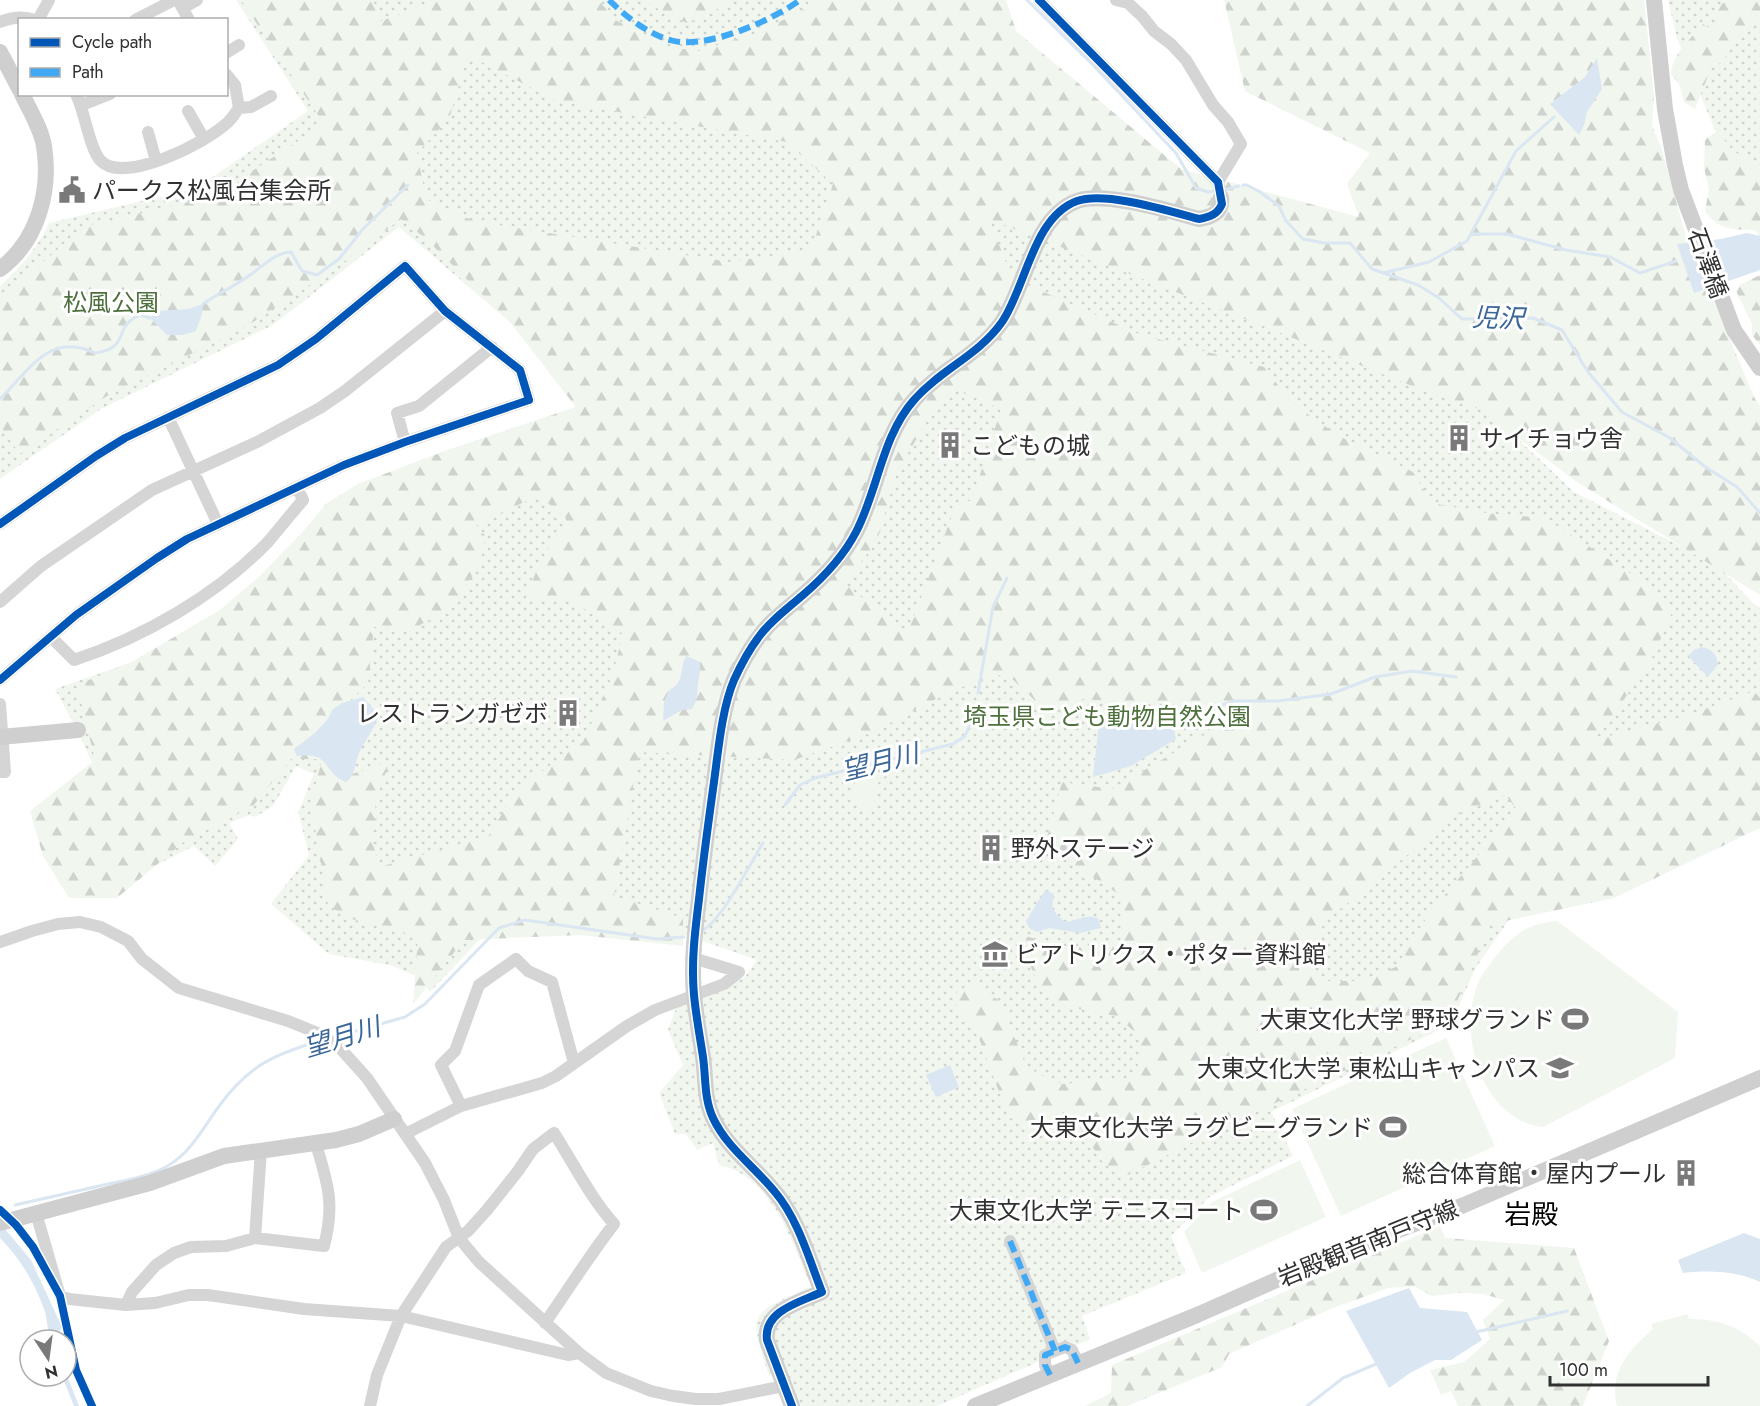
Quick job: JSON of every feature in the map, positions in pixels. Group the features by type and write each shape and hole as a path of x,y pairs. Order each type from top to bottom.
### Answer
{"street":[{"path":"37,18 49,0"},
{"path":"142,18 197,0"},
{"path":"1116,0 1128,3 1186,60 1213,105 1228,122 1241,144 1219,188"},
{"name":"石澤橋","path":"1654,0 1665,109 1675,165 1690,215 1725,311 1734,330 1760,368"},
{"path":"792,1406 767,1340 768,1323 777,1313 822,1292 798,1233 777,1193 724,1138 713,1118 707,1103 704,1062 694,995 693,958 702,868 718,750 733,681 757,638 836,564 857,531 897,428 914,400 939,377 977,351 1002,322 1014,300 1042,234 1053,218 1080,200 1107,198 1199,219 1217,213 1222,204 1219,188 1043,2"},
{"path":"0,22 8,18 28,18"},
{"path":"228,52 239,45"},
{"path":"0,52 18,86"},
{"path":"100,96 79,100 94,150 100,161 113,167 132,167 181,152 226,124 238,108 235,85 228,76"},
{"path":"2,264 32,232 41,211 46,184 44,145 23,96"},
{"path":"238,108 250,107 271,96"},
{"path":"188,111 204,139"},
{"path":"148,132 156,161"},
{"path":"0,524 125,438 278,365 316,339 405,266 445,311 520,370 529,400 344,465 218,524 157,558 76,615 0,680"},
{"path":"0,602 41,566 152,490 256,442 320,408 345,391 445,311"},
{"path":"405,442 398,413 419,406 492,347"},
{"path":"168,417 218,524"},
{"path":"51,636 74,660 97,653 128,639 182,610 227,578 266,543 303,500 297,488"},
{"path":"0,704 5,772 0,772"},
{"path":"1,736 78,730"},
{"path":"0,942 32,930 58,924 81,922 101,927 128,941 142,959 179,988 288,1021 320,1034 340,1048 368,1078 425,1163 444,1200 459,1238 479,1262 579,1353 606,1373 651,1391 673,1396 719,1399 784,1386"},
{"path":"405,1134 461,1106 542,1083 556,1076 646,1015 724,984 739,972 693,958"},
{"path":"461,1106 441,1065 455,1051 479,986 516,959 528,971 552,982 574,1063"},
{"name":"岩殿観音南戸守線","path":"975,1406 1197,1315 1333,1255 1464,1205 1760,1078"},
{"path":"3,1222 150,1183 224,1156 316,1144 358,1134 394,1119"},
{"path":"370,1406 377,1375 400,1316 446,1247 468,1231 503,1192 533,1149 554,1133 599,1208 614,1224 591,1253 573,1284 545,1323"},
{"path":"126,1305 132,1292 146,1275 166,1257 191,1247 226,1246 255,1238 324,1246 330,1224 330,1196 316,1144"},
{"path":"255,1238 261,1150"},
{"path":"36,1213 60,1296 69,1299 126,1305 155,1302 189,1294 208,1295 304,1309 400,1316 568,1355 579,1353"},
{"path":"1010,1241 1055,1351"},
{"path":"1050,1375 1045,1365 1045,1355 1065,1347 1072,1350 1078,1363"}],"green space":[{"name":"埼玉県こども動物自然公園","path":"236,0 956,0 1481,404 1574,492 1716,564 1754,604 1760,607 1760,806 1510,918 1475,969 1451,1024 1271,1112 1293,1156 1209,1197 1171,1236 1186,1273 1082,1316 1090,1339 937,1406 796,1406 782,1371 769,1375 758,1338 757,1326 759,1317 765,1310 811,1287 788,1232 778,1213 753,1182 737,1171 719,1165 713,1143 697,1150 686,1134 675,1134 659,1093 683,1065 668,1030 677,1006 745,977 757,960 691,937 609,915 518,908 479,940 430,992 419,977 390,965 329,954 271,904 309,855 298,812 314,774 296,766 273,806 255,817 250,815 229,823 238,839 215,866 194,846 156,865 100,779 55,689 132,662 220,610 258,578 302,533 326,504 358,484 448,450 576,407 511,323 399,227 273,325 101,409 0,479 0,286 28,257 49,223 197,188 308,111"},
{"name":"埼玉県こども動物自然公園","path":"241,0 373,0 381,21 438,0 598,0 617,21 670,47 698,51 757,33 809,7 808,0 1006,0 1016,31 1181,169 1359,217 1347,184 1370,153 1245,91 1224,0 1644,0 1654,96 1652,126 1661,147 1684,230 1755,399 1760,405 1760,595 1577,482 1479,409 1407,384 989,219 1012,278 1139,334 1264,367 1291,402 1339,436 1413,472 1432,503 1486,513 1545,518 1653,588 1674,608 1649,665 1594,740 1689,715 1754,691 1760,698 1760,828 1614,898 1491,924 1448,1022 1205,1136 1122,1178 1101,1160 1079,1126 1026,1129 1008,1116 974,1025 961,1021 953,994 974,985 1000,1001 1027,1068 1063,1084 1136,1077 1142,1038 1116,1016 1064,1006 1039,986 1017,934 1072,948 1124,941 1120,895 1045,845 1062,782 1112,789 1211,731 1179,705 1078,699 1046,711 1006,673 953,690 871,733 794,760 639,752 614,896 683,918 683,946 580,935 464,940 413,1004 418,937 348,918 328,905 311,803 322,759 291,759 253,806 185,841 117,898 69,898 43,856 30,811 95,760 77,685 132,662 220,610 258,578 302,533 326,504 358,484 448,450 576,407 511,323 426,239 401,219 334,269 247,326 107,396 20,454 0,426 0,297 82,227 214,196 324,124","holes":["468,55 557,101 787,142 833,184 811,250 729,262 474,221 426,199 417,153 449,119","956,390 1001,409 972,500 956,505 908,632 844,584 877,541 897,472 933,411","538,495 567,519 539,564 526,598 572,601 623,634 612,677 583,742 517,789 488,837 379,867 371,835 376,816 375,802 390,761 352,774 310,739 368,683 374,627 411,630 451,608 481,563 485,535 474,527","1505,795 1520,813 1501,828 1429,914 1396,967 1360,981 1320,981 1305,958 1325,921 1460,813"]},
{"path":"645,0 737,0 687,23 667,15"},
{"path":"1668,0 1760,0 1760,240 1677,38"},
{"path":"1727,0 1760,0 1760,12 1725,48 1726,60 1711,68 1695,109 1684,102 1679,84 1671,74 1672,67 1683,47 1703,24 1709,28 1717,22 1718,9"},
{"path":"1719,130 1733,150 1760,169 1760,231 1723,226 1705,211 1709,189 1704,168 1705,141"},
{"path":"1760,275 1760,345 1752,335 1752,324 1736,291 1740,285"},
{"path":"892,770 878,783 873,808 862,811 852,794 859,776"},
{"name":"大東文化大学 野球グランド","path":"1557,921 1678,1012 1675,1058 1543,1127 1522,1121 1504,1109 1490,1092 1473,1050 1472,1004 1478,983 1485,971 1513,937 1536,925"},
{"name":"大東文化大学 ラグビーグランド","path":"1446,1038 1495,1146 1341,1216 1292,1109"},
{"name":"大東文化大学 テニスコート","path":"1300,1160 1326,1217 1202,1273 1184,1232 1212,1202"},
{"path":"1440,1226 1445,1238 1574,1248 1609,1341 1583,1406 1458,1406 1451,1391 1441,1395 1430,1370 1464,1362 1490,1339 1483,1320 1504,1300 1483,1294 1457,1293 1432,1296 1414,1286 1388,1288 1333,1308 1229,1354 1222,1367 1127,1406 1085,1406 1111,1393 1112,1365"},
{"path":"1687,1314 1689,1319 1709,1320 1728,1325 1753,1339 1760,1346 1760,1406 1617,1406 1615,1394 1618,1372 1629,1353 1653,1329 1651,1324"}],"shaded area":[{"path":"1597,58 1602,89 1587,112 1579,135 1550,104 1585,77"},
{"path":"1747,233 1760,236 1760,270 1694,293 1677,244 1721,239"},
{"path":"203,304 196,331 183,335 167,335 150,318 158,311 188,309"},
{"path":"1701,647 1715,654 1718,664 1708,677 1688,656"},
{"path":"686,656 700,662 695,702 692,709 682,710 663,721 664,702 669,690 680,680"},
{"path":"363,697 379,715 358,755 350,779 346,782 339,778 322,760 316,757 297,756 294,749 316,732 333,709 342,703"},
{"path":"1100,714 1126,721 1160,715 1172,722 1176,739 1131,766 1093,777"},
{"path":"1045,890 1054,894 1052,907 1057,915 1066,922 1093,917 1098,918 1101,928 1080,933 1049,928 1037,932 1029,928 1026,921"},
{"path":"950,1065 959,1087 936,1097 926,1075"},
{"path":"0,1223 31,1260 62,1328 48,1328 44,1309 36,1289 20,1262 0,1238"},
{"path":"1744,1233 1760,1239 1760,1282 1722,1272 1683,1273 1678,1260"},
{"path":"1409,1288 1420,1308 1467,1312 1482,1340 1451,1360 1435,1360 1410,1373 1389,1388 1346,1311"},
{"path":"67,1388 72,1388 79,1406 74,1406"}],"waterway":[{"name":"児沢","path":"1027,0 1092,64 1176,153 1196,188 1208,192 1217,191"},
{"path":"1383,273 1429,262 1467,241 1516,151 1554,117"},
{"path":"203,304 242,281 273,258 285,253 291,252 302,271 317,275 339,259 363,229 408,185"},
{"name":"児沢","path":"1243,185 1260,192 1279,206 1286,221 1303,239 1324,243 1350,243 1372,269 1418,285 1439,298 1462,319 1533,318 1562,330 1588,372 1622,412 1670,438 1704,466 1737,487 1760,513"},
{"name":"児沢","path":"1224,190 1239,186"},
{"path":"1471,234 1507,234 1566,250 1610,257 1640,273 1676,261"},
{"path":"0,399 31,366 52,351 65,347 95,353 107,350 117,343 125,327 133,319 140,315 150,318"},
{"name":"望月川","path":"978,693 993,607 1007,578"},
{"path":"1172,722 1234,701 1278,701 1331,694 1375,677 1412,671 1456,677"},
{"name":"望月川","path":"785,805 800,785 815,778 953,744 965,736 973,718"},
{"name":"望月川","path":"701,931 709,926 726,905 763,843"},
{"name":"望月川","path":"331,1038 405,1017 425,1004 499,928 525,920 657,939 684,937"},
{"name":"望月川","path":"15,1205 129,1180 162,1169 186,1151 228,1094 251,1072 275,1057 322,1040"},
{"path":"1476,1332 1567,1311"},
{"path":"1307,1406 1343,1378 1376,1364"}],"marked path":[{"path":"609,0 645,29 670,40 684,42 701,41 738,32 773,16 800,0"},
{"path":"1010,1241 1055,1351"},
{"path":"1050,1375 1045,1365 1045,1355 1065,1347 1072,1350 1078,1363"}],"cycle path":[{"path":"792,1406 767,1340 767,1330 771,1322 785,1309 822,1292 790,1214 767,1183 726,1139 713,1118 707,1096 694,995 694,947 702,871 720,733 734,680 763,632 826,574 851,541 863,516 887,447 903,414 925,389 982,344 1002,322 1040,237 1062,209 1077,201 1104,198 1137,203 1199,219 1213,214 1222,204 1218,182 1039,0"},
{"path":"0,524 125,438 278,365 316,339 405,266 445,311 520,370 529,400 344,465 187,539 76,615 0,680"},
{"path":"0,1210 16,1225 33,1247 60,1296 76,1370 92,1406"}],"place":[{"name":"パークス松風台集会所","path":"72,190"},
{"name":"サイチョウ舎","path":"1459,438"},
{"name":"こどもの城","path":"950,445"},
{"name":"レストランガゼボ","path":"568,713"},
{"name":"野外ステージ","path":"991,848"},
{"name":"ビアトリクス・ポター資料館","path":"995,954"},
{"name":"大東文化大学 野球グランド","path":"1575,1019"},
{"name":"大東文化大学 東松山キャンパス","path":"1560,1068"},
{"name":"大東文化大学 ラグビーグランド","path":"1393,1127"},
{"name":"総合体育館・屋内プール","path":"1686,1173"},
{"name":"大東文化大学 テニスコート","path":"1264,1210"}],"district":[{"name":"岩殿","path":"1531,1214"}],"park label":[{"name":"松風公園","path":"111,302"}]}
